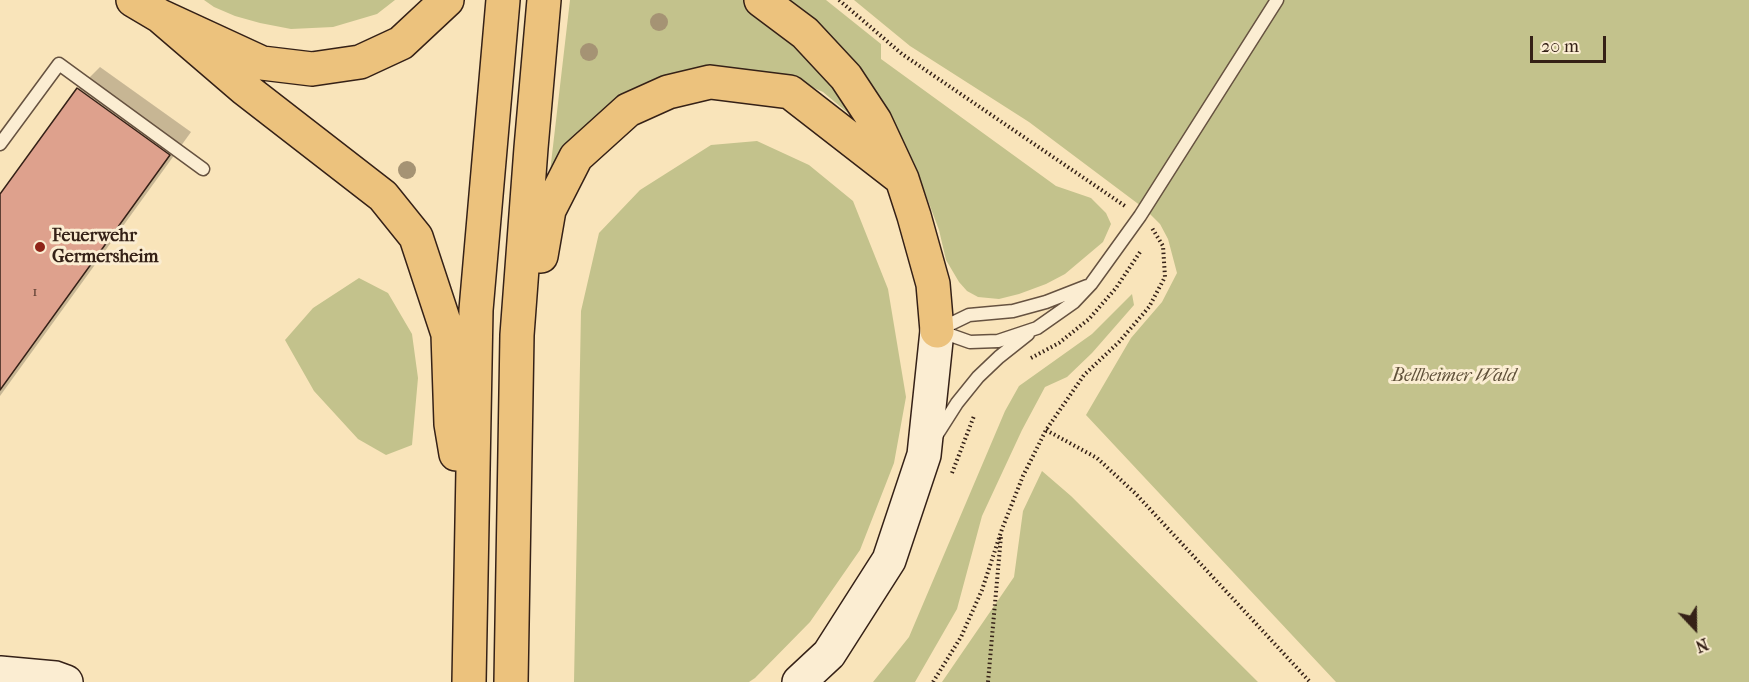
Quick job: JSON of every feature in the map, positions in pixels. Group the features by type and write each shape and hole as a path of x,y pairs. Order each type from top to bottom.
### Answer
{"highway":[{"path":"147,8 262,63 312,69 360,62 401,43 447,0"},
{"path":"469,682 476,310 504,0"},
{"path":"511,682 517,335 544,0"},
{"path":"761,0 806,33 846,77 875,121 902,179 933,284 937,331"},
{"path":"147,8 245,89 383,196 416,237 448,334 451,424 471,533"},
{"path":"517,335 540,263 549,210 576,157 628,110 668,92 710,82 790,92 902,179"}],"main road":[{"path":"799,682 829,654 889,560 924,455 937,331"},
{"path":"0,673 55,678 66,682"}],"lane":[{"path":"924,455 957,403 978,377 1036,328 1074,302 1092,284 1140,216 1277,0"},
{"path":"0,144 58,64 203,170"},
{"path":"937,331 969,315 1013,311 1046,302 1092,284"},
{"path":"937,331 970,342 998,341 1036,328"}],"path":[{"path":"839,0 902,54 1140,216 1154,231 1163,246 1165,277 1149,307 1119,342 1084,375 1046,430 1023,476 1002,529 982,590 965,628 933,682"},
{"path":"1148,240 1154,231"},
{"path":"1025,362 1059,343 1089,319 1116,288 1142,250"},
{"path":"951,474 978,408"},
{"path":"1046,430 1097,458 1135,493 1310,682"},
{"path":"988,682 1002,529"}],"green space":[{"path":"204,0 395,0 377,14 333,27 291,29 235,16"},
{"path":"570,0 744,0 769,17 828,69 854,118 823,92 805,84 709,72 553,178 550,172"},
{"path":"777,0 826,0 881,44 881,59 1056,186 1091,198 1106,213 1111,224 1103,242 1065,274 1019,294 999,299 978,297 967,291 946,260 939,230 914,163 884,109"},
{"name":"Bellheimer Wald","path":"854,0 1749,0 1749,682 1336,682 1086,415 1131,338 1162,302 1177,273 1168,239 1160,224 1145,209 1029,122 910,46"},
{"path":"757,141 809,165 853,201 888,289 906,397 894,463 860,550 810,622 755,678 749,682 574,682 581,311 599,233 640,190 711,145"},
{"path":"359,278 388,293 412,334 418,378 412,445 386,455 358,439 314,391 285,340 313,308"},
{"path":"1132,294 1134,305 1092,353 1067,377 1045,387 982,516 957,609 915,682 873,682 909,637 1005,411 1019,386 1092,334"},
{"path":"1042,471 1071,496 1258,682 942,682 1014,577 1023,511"}],"building":[{"path":"77,88 170,155 0,390 0,194"}],"place":[{"name":"Feuerwehr Germersheim","path":"40,247"}]}
